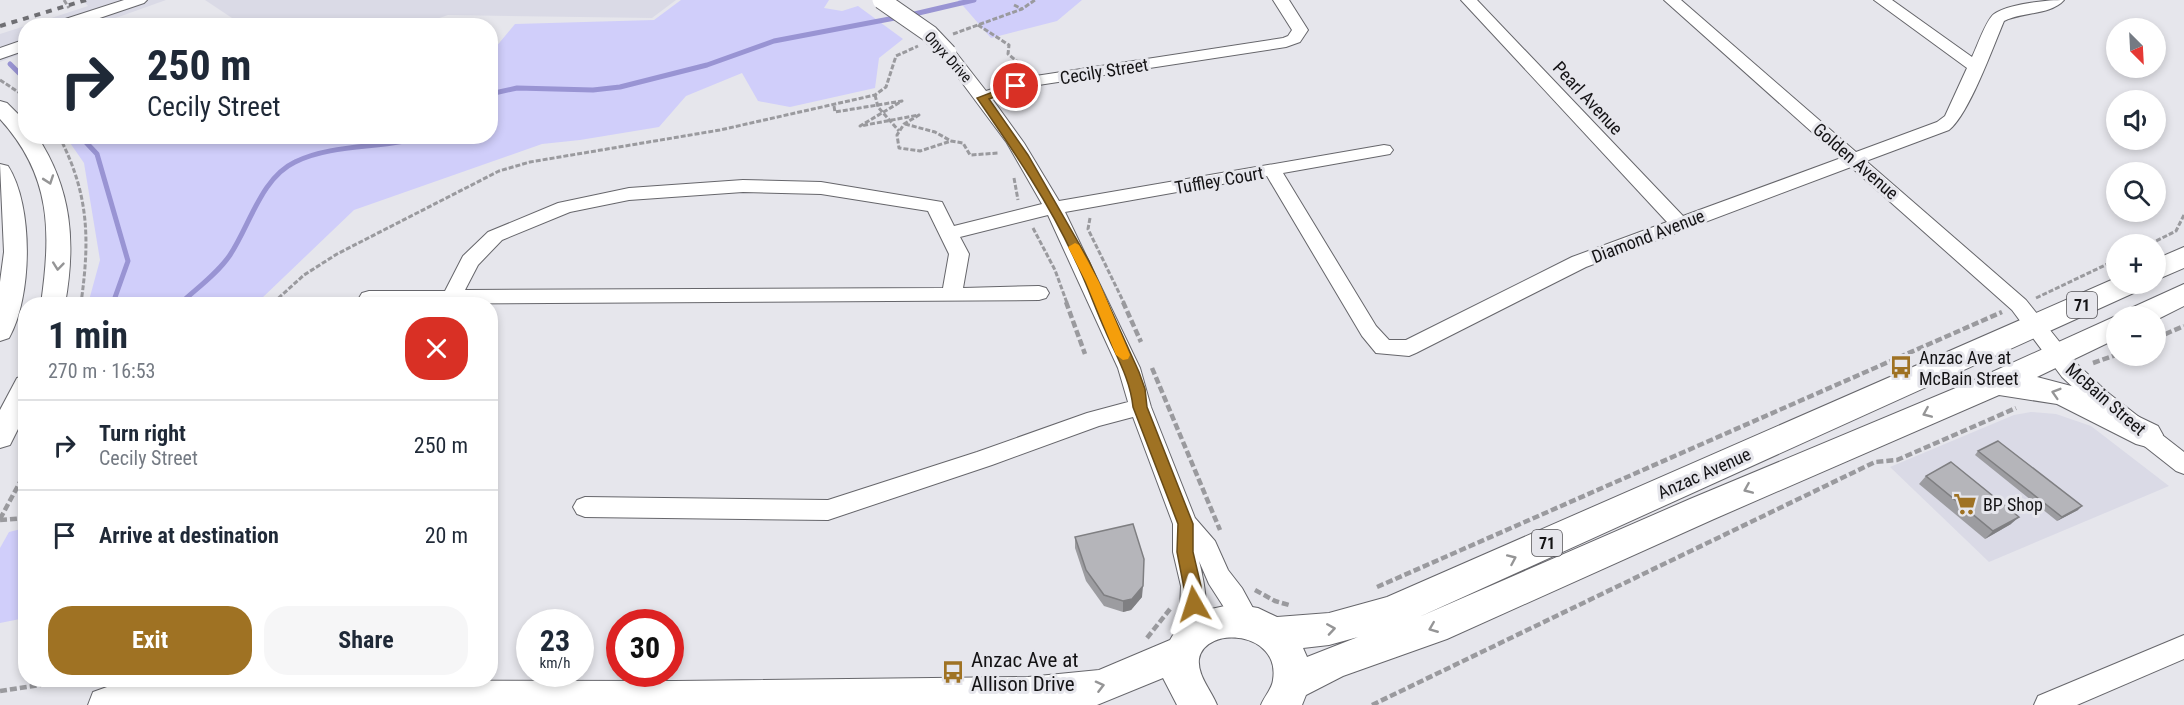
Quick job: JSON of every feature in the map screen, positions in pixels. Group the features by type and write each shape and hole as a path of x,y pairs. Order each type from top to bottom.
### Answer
{"highway":[{"path":"2166,266 2184,256"},
{"name":"Anzac Avenue","path":"1260,628 1329,630 1392,612 2028,315 2106,291"},
{"path":"2159,306 2184,294"},
{"name":"Anzac Avenue","path":"1286,694 1332,663 1434,628 1702,508 1998,383 2063,363 2106,334"},
{"path":"1998,383 2050,390 2068,396 2147,435"},
{"name":"71","path":"107,705 147,700 321,695 460,699 1028,695 1101,687 1182,631 1227,619 1260,628 1289,656 1292,669 1286,694"},
{"path":"1182,631 1179,672 1187,692 1198,705"}],"main road":[{"path":"0,107 18,127"},
{"path":"32,144 48,174 56,201 60,228 54,297"},
{"path":"0,171 10,196 16,236 13,278 0,332"},
{"path":"0,437 18,401"}],"street":[{"path":"85,18 139,0"},
{"name":"Onyx Drive","path":"881,0 930,34 948,53 982,98"},
{"name":"Cecily Street","path":"982,98 1016,86 1286,42 1294,39 1300,30 1281,0"},
{"name":"Pearl Avenue","path":"1469,0 1679,224"},
{"name":"Golden Avenue","path":"1672,0 2028,315"},
{"path":"1882,0 1977,68"},
{"name":"Diamond Avenue","path":"1273,171 1369,331 1383,348 1409,348 1579,262 1943,126 1952,119 1998,18 2008,13 2050,4 2056,0"},
{"path":"87,18 91,16"},
{"path":"0,46 18,40"},
{"path":"0,54 18,47"},
{"path":"982,98 1023,155 1082,261 1112,332 1132,372 1138,389 1140,407 1185,524 1206,548 1218,576 1260,628"},
{"name":"Tuffley Court","path":"951,233 1025,213 1384,150"},
{"path":"952,295 959,254 951,233 935,206 821,188 743,186 629,194 565,207 495,236 470,261 452,297 952,295 1039,293"},
{"name":"McBain Street","path":"2028,315 2063,363 2099,399 2184,465"},
{"path":"585,507 828,510 984,459 1095,419 1140,407"},
{"path":"1182,631 1193,586 1185,552 1185,524"},
{"path":"2047,705 2184,647"}],"path":[{"path":"1016,86 1009,77 1027,73 1024,66 1008,54 1009,45 978,25 1022,9 1035,0"},
{"path":"1014,5 1022,9"},
{"path":"280,297 304,275 337,254 499,171 530,162 720,130 875,95 886,87 896,56 909,49"},
{"path":"0,80 18,92"},
{"path":"875,95 883,112 899,131"},
{"path":"834,106 835,112 903,101 860,126 919,115 904,124 899,131 897,135 899,148 912,153 927,152 951,141"},
{"path":"904,124 935,132 951,141 963,143 970,155 999,153"},
{"path":"63,144 76,168 89,223 88,261 82,297"},
{"path":"2166,237 2176,232 2182,225 2184,215"},
{"path":"1372,590 1473,543 2028,315 2106,266"},
{"path":"2166,334 2184,326"},
{"path":"2063,363 2106,357"},
{"path":"1372,705 1875,462 1897,460 2009,410 2019,408"},
{"path":"0,520 18,486"},
{"path":"0,520 18,519"},
{"path":"1250,583 1256,591 1275,601 1298,607"},
{"path":"1142,644 1158,626 1182,631"},
{"path":"0,691 27,687"}],"shaded area":[{"path":"83,0 166,0 116,18 51,18 88,6"},
{"path":"205,0 676,0 652,18 448,15 439,18 232,18"},
{"path":"681,0 829,0 824,8 842,11 858,6 903,39 879,58 875,88 790,107 758,101 742,73 686,96 659,127 542,144 354,210 263,297 90,297 100,260 84,163 71,144 498,144 498,44 515,24 654,20"},
{"path":"958,0 1082,0 1057,21 991,38"},
{"path":"18,28 18,55 0,62 0,34"},
{"path":"2031,412 2056,414 2091,426 2169,486 1989,562 1890,467 2014,415"},
{"path":"18,530 18,619 0,623 0,548 9,532"}],"building":[{"path":"1998,441 2082,506 2062,517 1978,451"},
{"path":"1951,462 2019,517 1993,531 1926,476"},
{"path":"1133,524 1144,559 1143,586 1132,599 1123,601 1104,595 1086,570 1075,537"}],"waterway":[{"path":"910,15 974,0"},
{"path":"498,92 517,88 593,90 620,87 707,65 774,41 900,17"},
{"path":"10,64 18,72"},
{"path":"88,144 97,154 128,261 115,297"},
{"path":"188,297 225,262 257,203 273,179 283,169 310,156 326,152 385,144"}],"railway":[{"path":"26,18 86,0"},
{"path":"0,26 18,21"}],"slow traffic":[{"path":"1075,247 1123,355"}],"place":[{"name":"Anzac Ave at McBain Street","path":"1901,367"},
{"name":"BP Shop","path":"1965,504"},
{"name":"Anzac Ave at Allison Drive","path":"953,672"}],"route":[{"path":"1016,86 982,98 1023,155 1082,261 1121,352 1132,372 1138,389 1140,407 1185,524 1185,552 1193,586 1194,604"}]}
